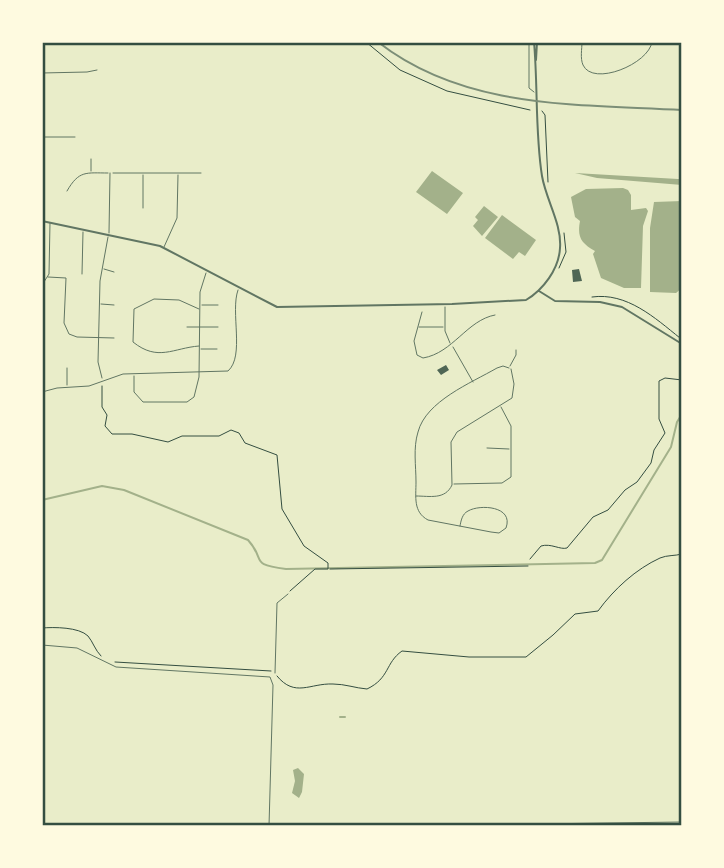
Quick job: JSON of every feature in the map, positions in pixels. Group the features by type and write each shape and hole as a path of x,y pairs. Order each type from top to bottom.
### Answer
{"street":[{"path":"529,42 529,89 536,93"},
{"path":"42,220 164,247 273,306 284,308 526,300 539,290 553,271 560,246 557,225 545,189 541,159 535,42"},
{"path":"582,42 583,65 590,72 611,73 622,71 646,55 652,42"},
{"path":"42,73 97,70"},
{"path":"42,137 75,137"},
{"path":"91,159 91,173"},
{"path":"67,191 78,175 91,173 201,173"},
{"path":"102,382 99,370 99,304 102,268 109,235 110,173"},
{"path":"143,173 143,208"},
{"path":"164,247 177,218 178,173"},
{"path":"42,285 48,277 50,222"},
{"path":"82,274 83,229"},
{"path":"102,268 114,272"},
{"path":"134,374 134,392 143,402 191,400 197,393 201,285 208,271"},
{"path":"48,277 66,278 64,323 69,334 77,337 114,338"},
{"path":"42,392 89,386 117,375 225,372 231,369 236,361 236,303 239,288"},
{"path":"539,290 555,301 600,302 622,307 682,344"},
{"path":"200,309 179,300 154,299 134,309 132,337 135,345 153,352 178,352 199,347 217,349"},
{"path":"99,304 114,305"},
{"path":"444,304 445,327 451,345 473,382"},
{"path":"200,305 218,305"},
{"path":"422,312 414,345 420,357 428,358 451,345 476,323 495,314"},
{"path":"187,327 218,327"},
{"path":"418,327 445,327"},
{"path":"509,368 516,350"},
{"path":"67,368 67,387"},
{"path":"416,496 445,495 452,485 451,447 454,434 501,406 513,395 514,375 509,368 497,368 435,405 422,422 416,440 416,496 420,516 428,520 460,526 499,533 506,528 508,521 505,513 499,509 476,509 464,513 460,526"},
{"path":"452,485 507,481 512,475 511,426 501,406"},
{"path":"487,448 512,449"},
{"path":"275,673 277,603 288,594"},
{"path":"42,645 77,648 116,667 267,676 272,679 269,826"},
{"path":"388,826 682,822"}],"path":[{"path":"366,42 398,69 447,91 543,112 549,187"},
{"path":"556,275 566,252 564,233"},
{"path":"585,298 617,298 647,311 682,339"},
{"path":"530,559 541,546 567,548 593,517 608,510 625,490 636,482 651,463 654,450 665,433 659,419 659,381 682,380"},
{"path":"102,382 102,407 107,415 105,426 112,434 133,434 168,442 182,436 219,436 231,430 239,433 245,443 276,454 283,511 304,546 328,562 328,569"},
{"path":"109,661 270,671 294,688 337,684 367,689 385,676 393,659 402,651 469,657 526,657 575,614 598,611 621,583 642,568 663,557 682,554"},
{"path":"292,590 315,569 528,566"},
{"path":"42,628 54,627 83,633 103,657"}],"shaded area":[{"path":"432,171 463,193 447,214 416,192"},
{"path":"575,173 682,179 682,185 597,178"},
{"path":"623,188 631,195 631,210 646,208 648,211 643,226 641,288 624,288 601,278 593,254 595,251 583,242 580,235 580,221 575,217 571,197 586,189"},
{"path":"682,201 682,288 676,293 650,292 650,228 654,202"},
{"path":"484,206 498,217 482,236 473,226 478,220 475,217"},
{"path":"502,215 536,240 525,256 519,252 513,259 485,238"},
{"path":"298,768 304,774 299,798 292,793 295,781 293,770"}],"building":[{"path":"579,269 582,281 573,282 572,270"},
{"path":"446,365 449,370 441,375 437,370"}],"waterway":[{"path":"42,500 102,486 124,490 248,540 262,563 286,569 595,563 602,560 671,447 677,422 682,414"},
{"path":"340,717 345,717"}],"railway":[{"path":"378,42 412,64 485,92 563,104 682,110"}]}
